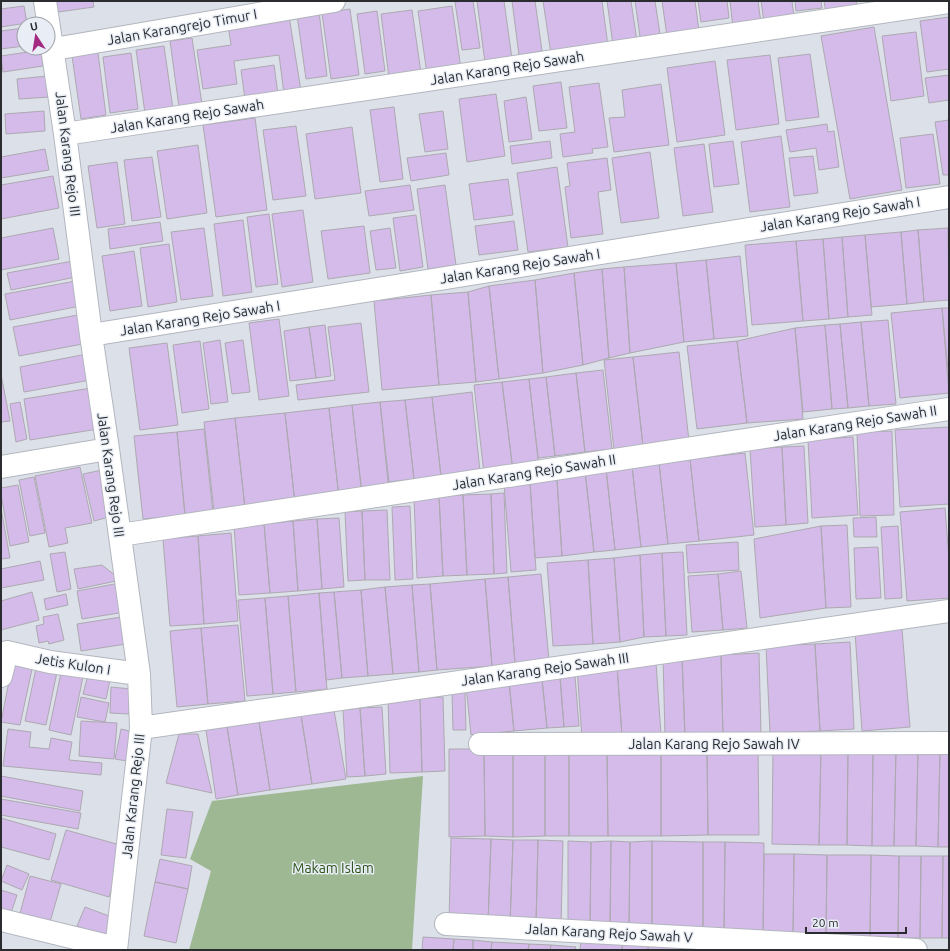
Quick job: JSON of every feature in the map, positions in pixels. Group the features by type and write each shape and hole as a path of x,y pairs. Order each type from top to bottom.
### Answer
{"street":[{"name":"Jalan Karang Rejo III","path":"45,1 48,16"},
{"name":"Jalan Karangrejo Timur I","path":"56,49 334,1"},
{"name":"Jalan Karang Rejo Sawah","path":"65,134 949,2"},
{"name":"Jalan Karang Rejo III","path":"55,56 91,335 139,674 141,728 116,949"},
{"name":"Jalan Karang Rejo Sawah I","path":"91,335 949,196"},
{"name":"Jalan Karang Rejo Sawah II","path":"120,535 949,409"},
{"path":"1,467 108,449"},
{"name":"Jalan Karang Rejo Sawah III","path":"141,728 949,611"},
{"path":"1,676 4,649"},
{"name":"Jetis Kulon I","path":"4,649 50,662 139,674"},
{"name":"Jalan Karang Rejo Sawah IV","path":"480,744 949,743"},
{"path":"1,920 116,949"},
{"name":"Jalan Karang Rejo Sawah V","path":"446,924 916,950"}],"green space":[{"name":"Makam Islam","path":"423,776 412,950 189,950 211,871 190,859 212,801"}],"building":[{"path":"56,1 93,1 94,7 58,12"},
{"path":"473,1 480,48 462,50 455,2"},
{"path":"477,1 504,1 512,59 485,63"},
{"path":"512,1 535,1 542,51 519,55"},
{"path":"543,1 602,1 608,46 551,54"},
{"path":"607,1 631,1 637,41 613,45"},
{"path":"635,1 655,1 660,34 640,37"},
{"path":"662,1 695,1 699,31 667,36"},
{"path":"698,1 727,1 729,18 701,22"},
{"path":"730,1 758,1 761,23 733,28"},
{"path":"761,1 792,1 794,17 764,22"},
{"path":"795,1 821,1 822,8 796,11"},
{"path":"824,1 856,1 858,10 826,13"},
{"path":"24,6 26,16 16,16 16,25 1,27 1,9"},
{"path":"452,6 461,69 427,74 418,11"},
{"path":"350,9 359,75 331,79 322,13"},
{"path":"412,10 421,73 389,78 381,14"},
{"path":"377,11 385,71 365,74 357,14"},
{"path":"319,12 327,76 306,79 297,15"},
{"path":"289,16 301,91 284,94 279,55 234,61 237,84 203,89 197,50 231,45 228,25"},
{"path":"949,17 949,69 927,72 920,21"},
{"path":"874,27 902,190 850,199 821,36"},
{"path":"16,29 16,47 1,49 1,31"},
{"path":"916,32 924,96 891,101 882,36"},
{"path":"192,38 202,104 179,107 170,41"},
{"path":"164,46 173,109 145,113 136,50"},
{"path":"98,53 106,115 81,119 72,56"},
{"path":"131,53 138,109 110,113 103,57"},
{"path":"16,54 16,56 42,56 43,66 3,72 1,56"},
{"path":"810,54 819,117 786,121 778,58"},
{"path":"770,55 779,124 736,130 727,60"},
{"path":"715,61 725,135 677,142 667,68"},
{"path":"274,65 278,94 245,99 241,70"},
{"path":"949,75 949,100 929,103 925,78"},
{"path":"48,76 50,97 19,99 17,79"},
{"path":"561,82 567,128 539,131 533,86"},
{"path":"599,83 608,147 592,149 593,153 563,157 560,134 575,132 569,87"},
{"path":"661,84 669,145 614,152 609,118 625,117 622,90"},
{"path":"496,94 505,156 467,162 459,99"},
{"path":"526,97 532,139 509,142 504,101"},
{"path":"394,107 403,179 380,182 370,110"},
{"path":"44,111 45,131 6,134 5,114"},
{"path":"443,111 448,149 425,152 419,114"},
{"path":"255,118 267,210 216,217 203,125"},
{"path":"949,120 949,175 943,175 935,122"},
{"path":"827,124 828,132 834,131 839,167 819,170 816,148 790,152 786,130"},
{"path":"296,126 306,196 273,200 263,130"},
{"path":"352,127 361,193 315,199 306,134"},
{"path":"933,134 940,184 906,188 900,138"},
{"path":"781,136 790,207 750,212 741,142"},
{"path":"550,141 552,158 512,164 510,146"},
{"path":"733,141 739,184 714,187 709,144"},
{"path":"704,144 713,212 683,216 674,148"},
{"path":"198,145 207,213 167,219 157,151"},
{"path":"45,149 49,170 1,178 1,157"},
{"path":"650,152 659,218 621,223 612,158"},
{"path":"446,153 449,175 411,181 407,158"},
{"path":"813,156 818,193 794,196 789,158"},
{"path":"152,157 161,217 132,221 124,160"},
{"path":"607,158 611,190 598,192 603,234 571,238 565,187 570,186 567,163"},
{"path":"117,162 125,224 97,228 88,166"},
{"path":"557,167 568,247 528,252 517,173"},
{"path":"53,176 59,208 1,219 1,185"},
{"path":"508,179 513,215 474,220 469,184"},
{"path":"410,185 414,210 369,216 365,191"},
{"path":"445,185 456,265 428,269 417,189"},
{"path":"303,210 313,282 282,287 272,214"},
{"path":"269,214 278,284 256,287 247,217"},
{"path":"416,215 423,267 400,271 393,218"},
{"path":"243,220 252,292 223,296 214,224"},
{"path":"514,221 518,250 479,255 475,226"},
{"path":"160,222 163,241 110,249 108,229"},
{"path":"364,226 370,273 328,279 321,231"},
{"path":"53,228 59,259 1,270 1,238"},
{"path":"204,228 213,296 181,300 171,232"},
{"path":"390,228 396,268 376,270 370,231"},
{"path":"948,228 949,300 924,302 918,230"},
{"path":"918,230 924,302 907,304 901,232"},
{"path":"901,232 907,304 871,307 865,235"},
{"path":"865,235 872,315 848,317 842,237"},
{"path":"842,237 848,317 829,319 823,239"},
{"path":"823,239 829,319 803,321 796,241"},
{"path":"796,241 803,321 752,325 745,245"},
{"path":"169,244 177,302 148,307 140,248"},
{"path":"134,251 142,306 110,311 102,256"},
{"path":"740,256 748,336 714,339 706,260"},
{"path":"706,260 714,339 684,342 676,263"},
{"path":"73,261 76,277 11,290 7,273"},
{"path":"676,263 684,342 630,353 624,267"},
{"path":"624,267 630,353 609,358 602,269"},
{"path":"602,269 609,358 583,365 574,273"},
{"path":"574,273 583,365 543,373 535,280"},
{"path":"81,280 85,305 10,320 5,294"},
{"path":"535,280 543,373 499,379 489,286"},
{"path":"489,286 499,379 476,382 468,292"},
{"path":"468,292 476,382 439,385 431,295"},
{"path":"431,295 439,385 382,390 374,301"},
{"path":"942,308 949,393 900,398 891,313"},
{"path":"942,308 949,308 948,370"},
{"path":"83,314 88,343 19,356 13,327"},
{"path":"279,319 289,396 259,400 249,323"},
{"path":"888,320 896,404 869,406 861,322"},
{"path":"861,322 869,406 848,408 840,324"},
{"path":"361,323 369,392 298,400 296,385 335,380 328,327"},
{"path":"840,324 848,408 832,409 825,325"},
{"path":"325,325 331,376 316,378 309,327"},
{"path":"825,325 832,409 803,412 795,328"},
{"path":"309,327 316,378 290,381 284,331"},
{"path":"795,328 803,419 747,423 737,341"},
{"path":"220,340 228,402 211,404 203,343"},
{"path":"243,340 250,392 232,394 225,343"},
{"path":"200,341 209,409 182,413 173,345"},
{"path":"737,341 747,423 697,429 687,346"},
{"path":"167,343 178,425 140,430 129,348"},
{"path":"679,352 689,441 643,446 633,357"},
{"path":"92,353 96,379 24,392 20,367"},
{"path":"633,357 643,446 614,450 604,360"},
{"path":"603,370 612,449 585,452 576,373"},
{"path":"576,373 585,452 555,456 546,377"},
{"path":"1,374 10,421 1,422"},
{"path":"546,377 555,456 538,458 529,379"},
{"path":"529,379 539,467 513,471 502,382"},
{"path":"502,382 513,471 484,474 474,385"},
{"path":"91,388 98,429 30,440 24,399"},
{"path":"472,392 480,472 441,476 432,397"},
{"path":"432,397 441,476 414,479 405,400"},
{"path":"405,400 414,479 388,482 380,402"},
{"path":"20,402 27,439 16,442 10,404"},
{"path":"380,402 390,492 362,495 352,405"},
{"path":"352,405 362,495 339,498 329,408"},
{"path":"329,408 339,498 295,503 285,413"},
{"path":"285,413 295,503 245,508 235,418"},
{"path":"235,418 245,508 214,511 204,422"},
{"path":"949,427 949,504 900,507 895,430"},
{"path":"204,429 213,512 185,515 177,432"},
{"path":"892,431 894,515 860,516 857,432"},
{"path":"177,432 185,515 143,519 134,436"},
{"path":"853,437 858,515 812,518 808,440"},
{"path":"804,446 808,523 786,525 782,447"},
{"path":"782,447 786,525 755,527 750,449"},
{"path":"745,453 754,535 699,541 690,459"},
{"path":"690,459 699,541 668,544 659,463"},
{"path":"659,463 668,544 641,547 632,466"},
{"path":"632,466 641,547 615,550 606,469"},
{"path":"80,467 92,523 65,528 68,543 49,547 35,476"},
{"path":"606,469 615,550 594,552 585,471"},
{"path":"102,470 113,516 94,521 83,474"},
{"path":"585,471 594,552 562,556 557,480"},
{"path":"34,477 45,533 30,536 19,480"},
{"path":"557,480 562,556 535,558 530,483"},
{"path":"530,483 536,570 511,572 504,484"},
{"path":"18,485 29,542 10,546 1,488"},
{"path":"504,493 507,573 494,574 491,494"},
{"path":"491,494 494,574 467,575 463,495"},
{"path":"463,495 467,575 443,576 439,496"},
{"path":"439,496 443,576 417,578 414,497"},
{"path":"410,506 413,579 395,580 392,507"},
{"path":"1,508 10,558 1,559"},
{"path":"945,508 949,559 949,598 907,601 900,512"},
{"path":"387,510 390,580 365,580 362,511"},
{"path":"362,511 365,580 348,581 345,512"},
{"path":"876,517 877,537 854,537 853,518"},
{"path":"339,518 344,587 322,589 317,519"},
{"path":"317,519 322,589 298,591 293,521"},
{"path":"293,521 298,591 270,593 264,524"},
{"path":"264,524 270,593 239,595 234,526"},
{"path":"847,525 851,607 826,608 821,526"},
{"path":"821,526 826,608 760,618 754,539"},
{"path":"898,526 902,598 885,599 881,527"},
{"path":"231,533 238,621 204,624 198,536"},
{"path":"198,536 204,624 170,626 163,539"},
{"path":"738,542 739,570 688,573 686,545"},
{"path":"878,547 881,598 856,599 854,548"},
{"path":"65,552 71,589 57,592 50,554"},
{"path":"683,552 687,635 666,636 662,553"},
{"path":"662,553 666,636 644,637 640,555"},
{"path":"640,555 644,637 620,642 614,558"},
{"path":"614,558 620,642 593,644 588,560"},
{"path":"588,560 593,644 553,646 547,563"},
{"path":"40,561 44,580 1,588 1,569"},
{"path":"102,565 121,580 78,589 74,569"},
{"path":"741,571 747,628 723,630 718,574"},
{"path":"541,574 549,660 515,663 508,577"},
{"path":"718,574 723,630 692,632 688,576"},
{"path":"508,577 515,663 492,666 485,579"},
{"path":"485,579 492,666 437,670 430,584"},
{"path":"120,583 125,612 82,619 77,591"},
{"path":"430,584 437,670 419,672 412,585"},
{"path":"412,585 419,672 393,674 385,587"},
{"path":"385,587 393,674 368,676 361,590"},
{"path":"361,590 368,676 342,678 334,592"},
{"path":"32,592 39,620 1,630 1,601"},
{"path":"334,592 342,678 326,680 319,593"},
{"path":"319,593 327,689 296,692 288,596"},
{"path":"66,594 68,605 46,610 44,599"},
{"path":"288,596 296,692 273,694 265,598"},
{"path":"265,598 273,694 247,696 238,600"},
{"path":"58,614 64,640 49,644 48,641 39,643 36,626 44,624 43,617"},
{"path":"121,617 126,644 81,651 77,624"},
{"path":"238,625 245,701 208,704 201,628"},
{"path":"201,628 208,704 177,707 170,631"},
{"path":"902,629 910,727 862,731 855,633"},
{"path":"850,642 854,729 820,731 815,644"},
{"path":"815,644 820,731 770,733 766,646"},
{"path":"759,653 761,734 723,736 721,655"},
{"path":"721,655 723,736 685,737 682,656"},
{"path":"14,656 34,660 20,725 1,722"},
{"path":"663,656 682,656 685,737 665,737"},
{"path":"656,663 661,734 622,736 617,666"},
{"path":"617,666 622,736 582,739 577,668"},
{"path":"36,668 57,672 46,725 25,721"},
{"path":"62,668 84,672 71,735 49,730"},
{"path":"88,675 110,680 106,699 83,694"},
{"path":"575,676 579,726 564,727 560,677"},
{"path":"560,677 564,727 547,728 542,679"},
{"path":"542,679 547,728 514,731 509,682"},
{"path":"509,682 514,731 471,735 466,685"},
{"path":"111,687 131,689 129,714 110,713"},
{"path":"452,692 465,692 466,730 453,730"},
{"path":"81,697 109,703 105,722 77,717"},
{"path":"443,697 445,771 422,772 420,698"},
{"path":"420,698 422,772 390,773 388,699"},
{"path":"382,707 386,774 365,776 360,708"},
{"path":"360,708 365,776 347,777 343,710"},
{"path":"334,710 346,779 312,784 301,715"},
{"path":"301,715 312,784 270,790 259,722"},
{"path":"81,721 117,723 114,759 79,756"},
{"path":"259,722 270,790 238,795 227,727"},
{"path":"227,727 238,795 216,799 206,730"},
{"path":"8,729 31,732 29,747 49,749 51,738 72,742 69,760 102,763 101,775 3,766"},
{"path":"121,729 139,733 133,762 115,759"},
{"path":"179,734 198,734 212,793 166,783"},
{"path":"758,747 759,835 708,835 707,748"},
{"path":"773,747 821,748 819,845 772,844"},
{"path":"607,748 608,836 569,836 569,749"},
{"path":"607,748 661,748 661,836 608,836"},
{"path":"661,748 707,748 708,835 661,836"},
{"path":"821,748 848,748 847,845 819,845"},
{"path":"848,748 873,748 872,846 847,845"},
{"path":"873,748 896,749 894,846 872,846"},
{"path":"449,749 484,749 485,836 449,837"},
{"path":"484,749 513,749 513,837 485,836"},
{"path":"513,749 545,749 545,836 513,837"},
{"path":"545,749 569,749 569,836 545,836"},
{"path":"896,749 918,749 916,846 894,846"},
{"path":"918,749 940,749 938,847 916,846"},
{"path":"940,749 949,749 949,847 938,847"},
{"path":"1,776 83,791 80,811 1,796"},
{"path":"1,799 81,813 78,829 1,815"},
{"path":"167,809 193,812 186,858 161,855"},
{"path":"1,818 56,834 49,860 1,847"},
{"path":"66,830 124,846 109,897 51,880"},
{"path":"451,838 491,839 488,923 449,922"},
{"path":"491,839 513,840 510,924 488,923"},
{"path":"513,840 538,840 536,924 510,924"},
{"path":"538,840 563,841 561,925 536,924"},
{"path":"568,841 591,842 590,929 568,928"},
{"path":"611,841 610,931 590,929 591,842"},
{"path":"611,841 630,842 629,930 610,931"},
{"path":"652,841 652,931 629,930 630,842"},
{"path":"652,841 703,842 703,933 652,931"},
{"path":"703,842 725,842 724,936 703,933"},
{"path":"725,842 764,843 763,937 724,936"},
{"path":"764,854 794,854 793,937 763,937"},
{"path":"794,854 827,855 826,937 793,937"},
{"path":"827,855 871,855 870,938 826,937"},
{"path":"871,855 899,856 898,938 870,938"},
{"path":"899,856 921,856 920,938 898,938"},
{"path":"921,856 943,856 942,938 920,938"},
{"path":"943,856 949,856 949,938 942,938"},
{"path":"160,859 192,866 188,889 155,882"},
{"path":"7,865 29,874 22,890 1,881"},
{"path":"30,876 61,884 48,929 18,921"},
{"path":"155,882 188,889 176,943 144,936"},
{"path":"1,890 17,895 9,919 1,916"},
{"path":"85,907 117,919 110,939 77,926"},
{"path":"581,936 623,938 622,950 580,950"},
{"path":"423,937 454,939 453,950 422,950"},
{"path":"623,938 649,939 648,950 622,950"},
{"path":"454,939 473,940 473,950 453,950"},
{"path":"649,939 689,941 688,950 648,950"},
{"path":"473,940 492,942 491,950 473,950"},
{"path":"492,942 529,944 528,950 491,950"},
{"path":"529,944 551,945 550,950 528,950"},
{"path":"551,945 576,947 575,950 550,950"}]}
